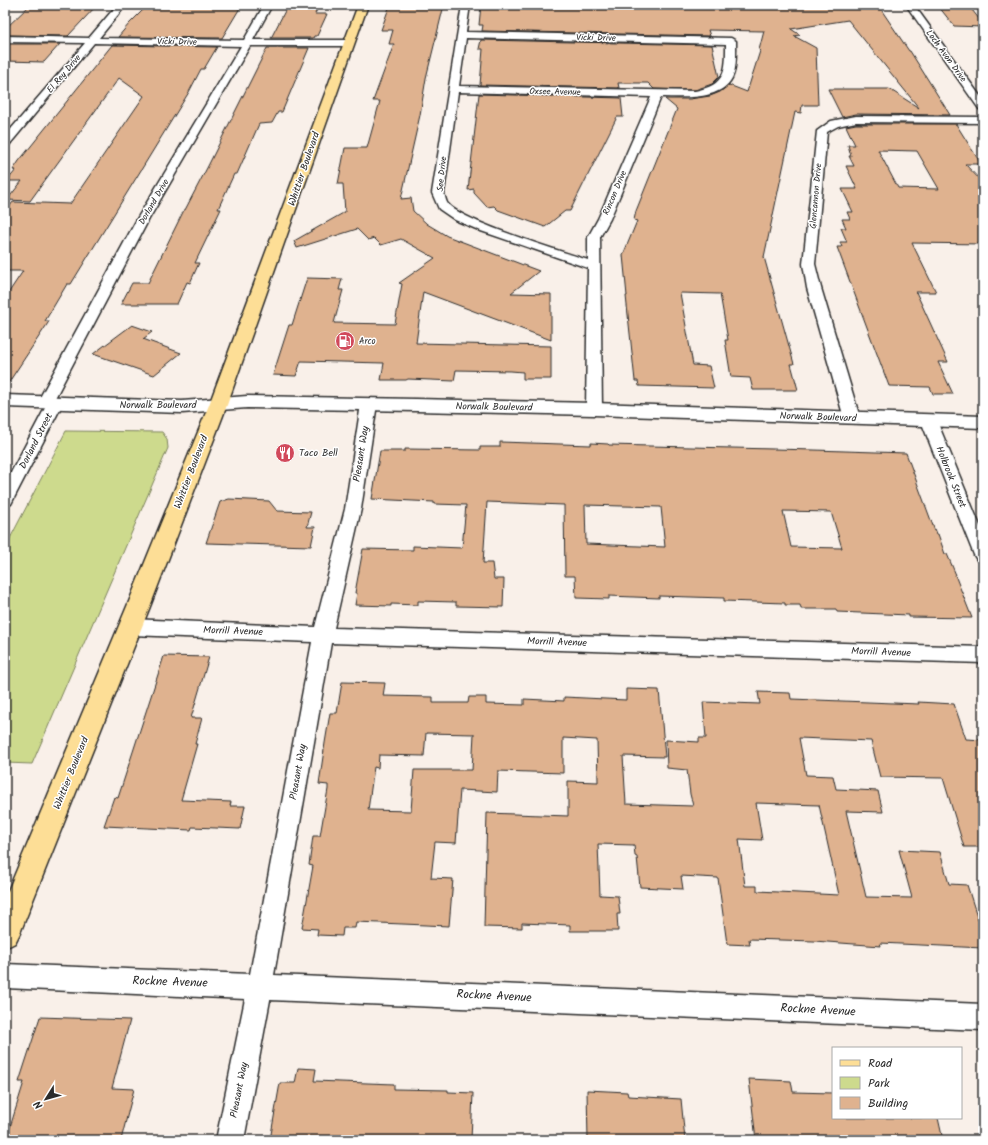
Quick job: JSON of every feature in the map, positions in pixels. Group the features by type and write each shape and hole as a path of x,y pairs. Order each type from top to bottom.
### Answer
{"main road":[{"name":"Whittier Boulevard","path":"5,934 131,627 218,403 287,219 362,5"},
{"name":"Norwalk Boulevard","path":"5,401 182,407 218,403 247,402 369,404 594,409 983,422"}],"street":[{"name":"El Rey Drive","path":"5,143 122,5"},
{"name":"Dorland Drive","path":"50,403 143,219 268,5"},
{"name":"See Drive","path":"466,5 438,193 443,206 459,217 484,228 593,266"},
{"name":"Loch Avon Drive","path":"910,5 983,107"},
{"name":"Vicki Drive","path":"462,36 731,41 728,77 723,84 708,91 690,95 657,94"},
{"name":"Vicki Drive","path":"5,39 348,43"},
{"name":"Oxsee Avenue","path":"454,89 657,94"},
{"name":"Rincon Drive","path":"594,409 594,237 604,219 657,94"},
{"name":"Glencannon Drive","path":"852,418 814,288 810,264 822,131 835,123 856,119 983,120"},
{"name":"Dorland Street","path":"5,500 50,403"},
{"name":"Pleasant Way","path":"230,1140 260,985 323,635 353,508 369,404"},
{"name":"Holbrook Street","path":"929,421 983,555"},
{"name":"Morrill Avenue","path":"131,627 323,635 983,655"},
{"name":"Rockne Avenue","path":"5,976 260,985 983,1017"}],"green space":[{"path":"66,431 162,432 167,439 168,448 32,764 5,763 5,548"}],"building":[{"path":"30,5 97,5 68,36 5,35 5,29"},
{"path":"148,5 238,6 237,8 240,8 222,38 118,37"},
{"path":"288,5 314,5 313,7 318,7 315,14 327,14 317,36 314,36 313,38 271,38"},
{"path":"390,5 444,5 426,78 420,115 401,199 411,198 413,211 427,224 447,236 539,271 511,293 551,294 551,340 423,292 416,343 551,346 551,379 523,379 523,372 456,370 454,381 408,379 381,380 384,363 301,361 296,376 273,375 289,325 292,325 307,278 342,279 339,290 343,290 334,323 395,324 402,284 399,283 435,258 401,239 381,245 374,238 368,240 357,229 297,248 294,241 345,212 343,184 338,184 345,148 367,148 380,101 373,101 394,44 389,44 393,30 381,30"},
{"path":"481,5 878,5 910,51 950,115 856,114 842,117 828,89 889,89 919,108 848,20 791,29 800,35 794,36 816,48 818,105 802,105 801,113 795,112 764,257 794,364 791,364 798,390 753,390 750,378 731,377 725,340 728,340 720,294 680,293 693,365 709,366 714,388 639,386 638,381 635,381 626,296 623,255 637,221 634,220 636,211 677,109 665,99 690,99 710,96 720,92 729,85 747,92 760,51 764,31 708,30 710,36 482,31 483,25 479,25"},
{"path":"940,6 969,6 983,24 983,27 954,26 939,7 942,8"},
{"path":"481,40 712,45 719,77 712,84 695,90 654,89 648,83 618,83 619,88 480,85 483,49 479,49"},
{"path":"5,44 60,44 44,62 5,61"},
{"path":"112,45 217,47 204,69 201,69 189,92 71,284 67,284 45,321 49,321 48,323 5,388 5,298 23,271 5,271 5,212 13,202 70,204 144,96 119,78 30,201 7,200 22,181 7,181 16,170 13,170 19,161"},
{"path":"267,48 309,48 282,112 278,112 272,123 259,124 237,174 234,174 218,209 221,209 195,263 199,263 190,283 187,282 177,304 121,304 132,283 148,283"},
{"path":"479,94 621,98 623,117 617,117 570,211 565,211 545,227 498,210 494,206 487,207 474,193 474,189 468,190"},
{"path":"856,124 956,124 981,164 965,164 983,183 983,244 912,243 936,292 916,292 948,362 938,362 953,394 933,394 930,387 889,386 837,247 842,247 840,242 847,242 841,228 846,228 842,219 850,219 847,212 853,212 842,189 857,189 846,166 854,166 849,156 851,156 848,145 855,145 846,126","holes":["878,150 917,151 939,189 898,188"]},
{"path":"132,325 152,332 143,339 181,353 154,375 93,354"},
{"path":"500,442 591,445 591,443 609,445 906,453 936,534 938,534 945,554 947,554 956,575 972,618 909,617 909,615 837,612 836,609 801,609 800,605 785,605 785,603 724,601 724,598 609,596 609,599 576,598 575,576 565,576 564,505 487,502 483,563 492,563 494,579 504,579 503,607 456,606 456,602 418,601 418,605 355,605 357,593 355,593 363,549 413,550 413,546 462,548 466,505 372,499 380,451 405,451 405,449 480,450 480,447 500,447","holes":["585,505 661,507 665,547 586,544","783,511 831,512 842,548 791,547"]},
{"path":"229,499 269,501 277,511 311,512 307,527 315,527 311,546 206,543 220,502"},
{"path":"164,656 209,657 191,718 202,718 195,744 197,744 181,800 231,802 230,806 245,806 240,829 192,827 191,830 104,826 114,797 118,798"},
{"path":"342,682 385,683 383,696 433,697 433,703 468,703 469,697 486,697 486,704 524,705 524,699 564,701 564,697 626,700 626,689 659,690 665,757 623,756 626,804 693,806 687,770 667,768 666,740 699,742 699,738 706,738 703,702 760,704 758,692 790,693 791,699 954,704 966,739 983,740 983,847 964,847 943,778 880,777 871,741 799,738 806,775 833,776 836,789 878,791 883,812 846,811 866,897 912,898 899,850 940,852 949,884 967,885 983,935 983,948 880,943 881,946 814,941 749,939 750,945 727,944 718,878 681,876 683,889 640,887 637,857 635,856 634,845 598,844 600,895 618,896 620,914 617,914 618,931 570,931 570,925 522,923 522,928 484,927 487,813 568,816 568,781 598,782 597,740 563,738 563,773 498,771 497,792 460,790 456,843 435,842 431,878 453,879 449,926 356,922 355,928 343,928 342,936 317,935 318,929 302,928 313,866 309,865 313,836 320,836 328,789 328,785 319,784 325,743 330,713 337,713","holes":["426,733 474,734 472,770 414,770 411,811 368,810 374,767 378,768 379,755 424,756","756,803 819,805 839,895 757,891 757,886 745,886 739,839 762,840"]},
{"path":"40,1017 130,1020 112,1088 134,1089 121,1140 6,1140 24,1082 19,1082"},
{"path":"298,1068 316,1069 314,1081 394,1084 394,1089 448,1090 448,1092 473,1093 471,1140 270,1140 280,1083 295,1083"},
{"path":"749,1079 791,1081 793,1092 832,1093 832,1119 938,1119 943,1140 756,1140"},
{"path":"587,1090 627,1092 628,1096 681,1099 685,1140 588,1140"}],"place":[{"name":"Arco","path":"345,341"},
{"name":"Taco Bell","path":"285,453"}]}
